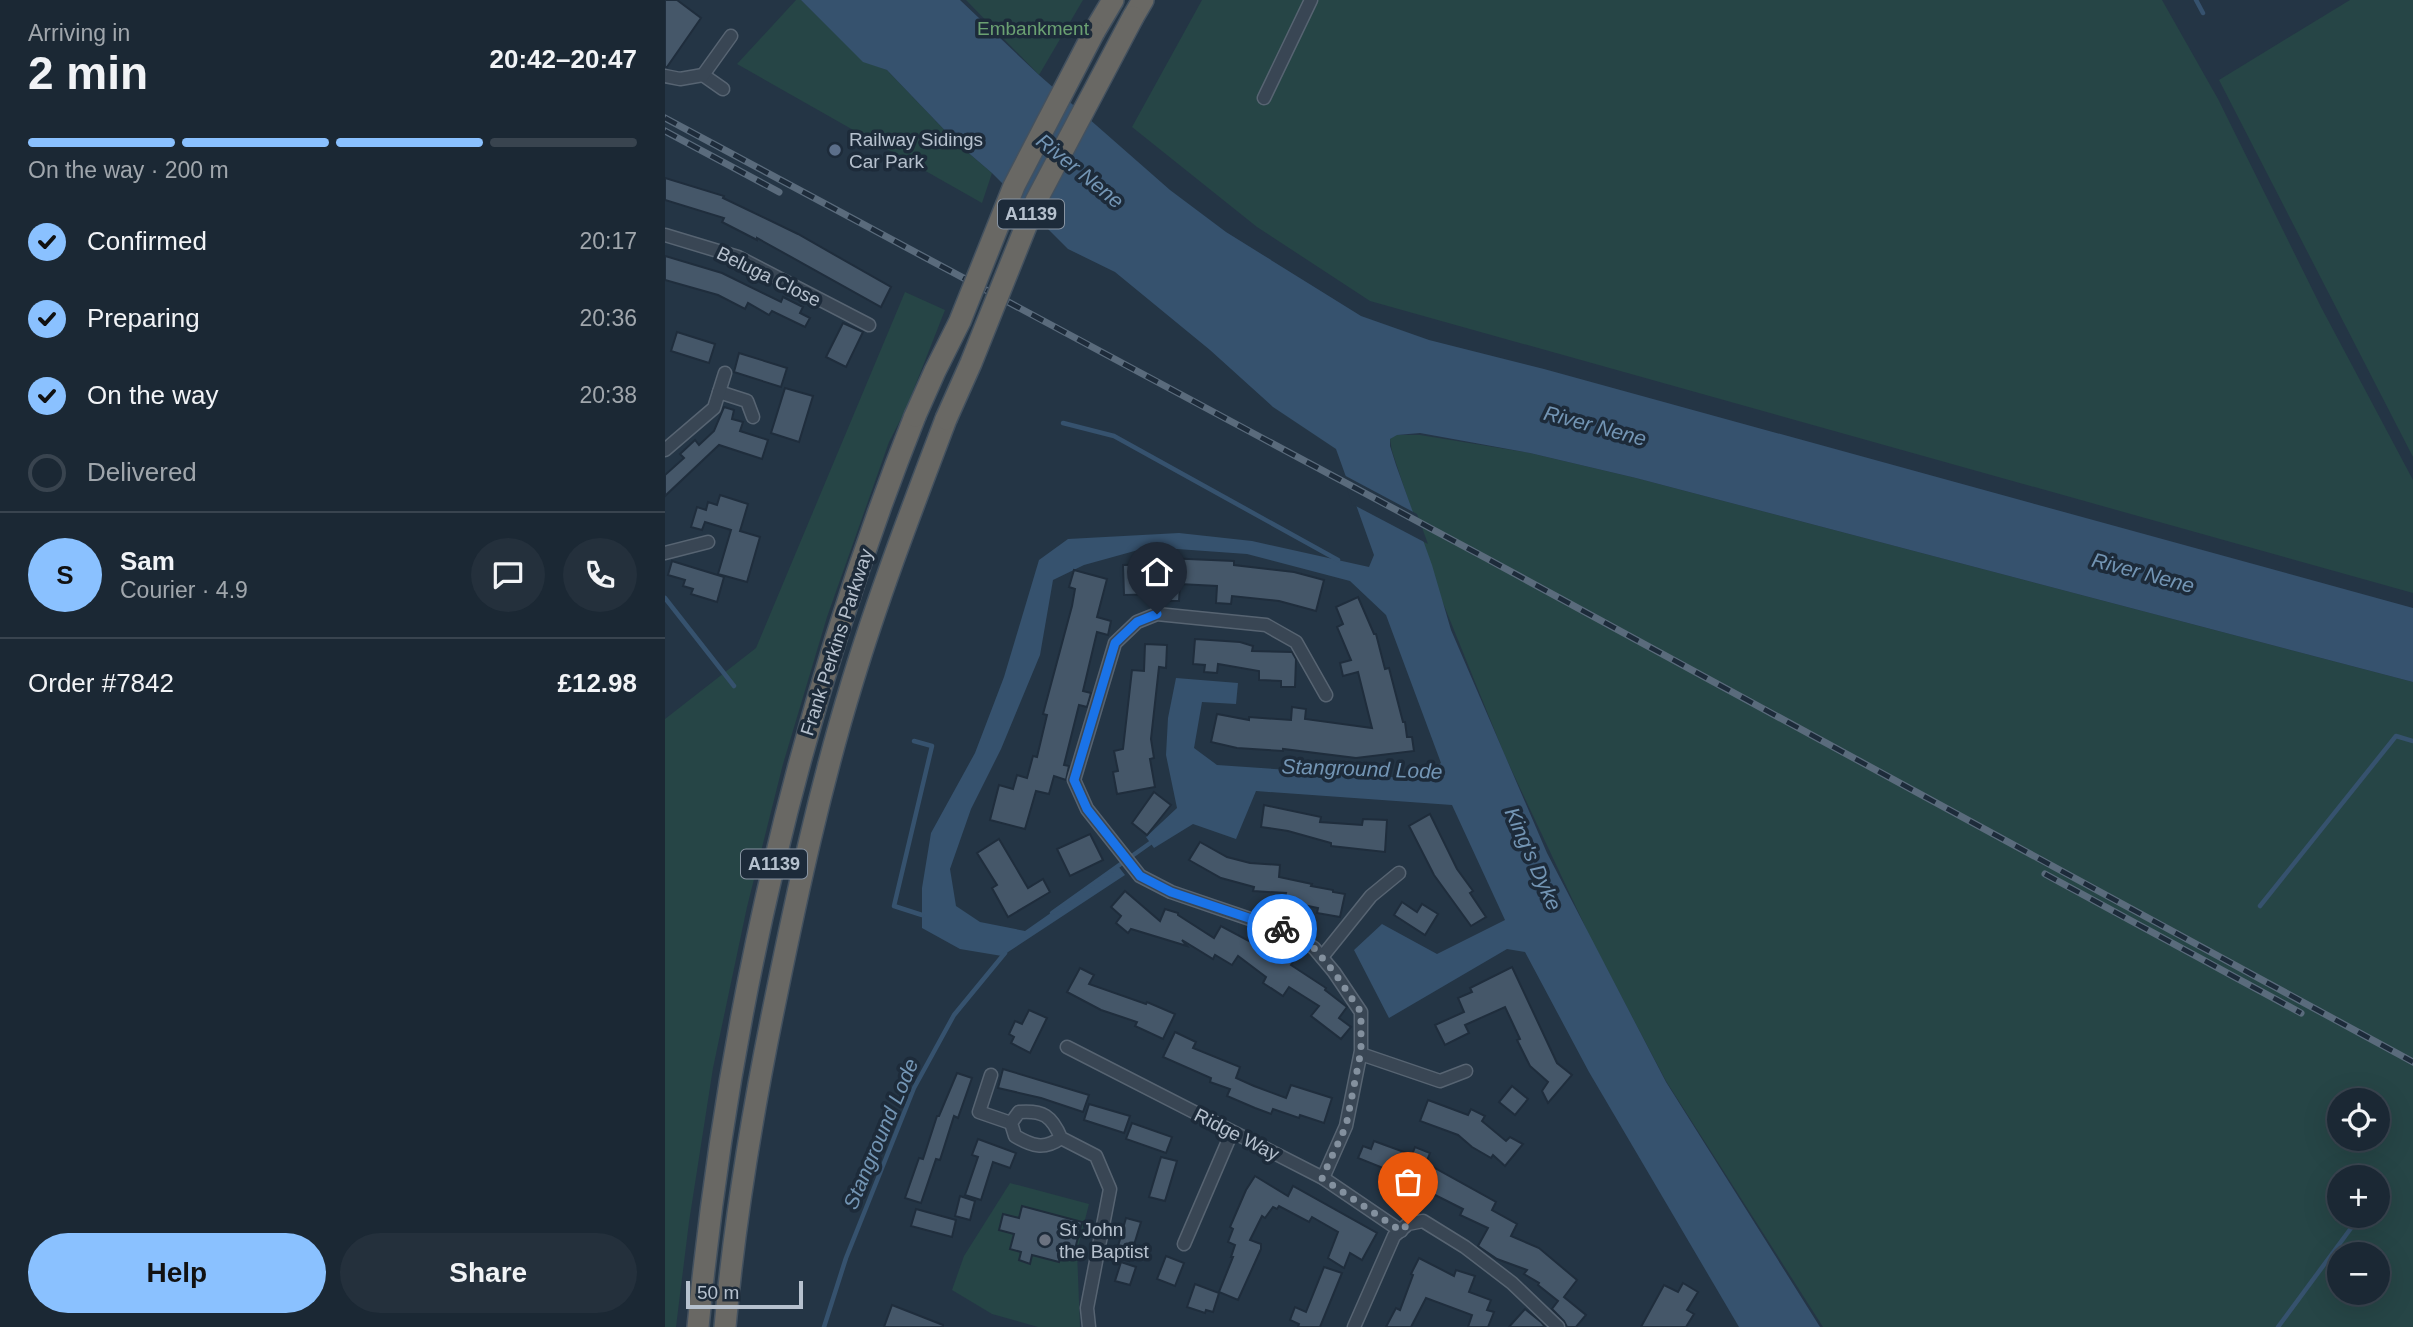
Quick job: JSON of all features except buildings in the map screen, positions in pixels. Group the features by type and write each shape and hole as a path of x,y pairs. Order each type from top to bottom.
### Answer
{"highway":[{"name":"Frank Perkins Parkway","path":"698,1327 717,1161 768,886 797,766 847,601 915,416 960,321 1014,186 1113,0"},
{"name":"Frank Perkins Parkway","path":"725,1327 744,1162 794,905 851,686 874,611 946,419 1036,201 1138,8"}],"street":[{"path":"1264,98 1311,0"},
{"path":"665,76 680,79 703,75 731,36"},
{"path":"703,75 723,89"},
{"name":"Beluga Close","path":"665,235 739,257 869,325"},
{"path":"665,450 714,408 725,373"},
{"path":"719,392 747,401 760,396"},
{"path":"747,401 753,417"},
{"path":"665,553 708,542"},
{"path":"1322,1178 1346,1126 1361,1054 1361,1012 1322,957 1314,948 1291,933 1171,892 1140,876 1087,809 1074,780 1115,643 1137,622 1157,614 1266,625 1296,642 1326,695"},
{"path":"1322,957 1371,896 1399,873"},
{"name":"Ridge Way","path":"1067,1046 1322,1178 1401,1231"},
{"path":"1361,1054 1440,1081 1466,1071"},
{"path":"991,1075 979,1112 1011,1123"},
{"path":"1011,1123 1019,1112 1035,1110 1054,1121 1061,1138 1096,1156 1110,1189 1087,1308 1089,1327"},
{"path":"1011,1123 1015,1136 1031,1145 1052,1144 1061,1138"},
{"path":"1184,1244 1233,1132"},
{"path":"1354,1327 1394,1237 1408,1224 1423,1221 1465,1247 1512,1283 1558,1327"}],"green space":[{"path":"796,0 801,0 863,61 887,70 957,143 992,173 982,203 737,64"},
{"name":"Embankment","path":"966,0 1083,0 1039,75"},
{"path":"1202,0 2162,0 2218,99 2321,307 2413,480 2413,593 1370,301 1257,227 1132,127"},
{"path":"2350,0 2413,0 2413,457 2219,80"},
{"path":"905,292 945,310 906,409 889,442 827,617 783,764 747,907 713,1068 676,1327 665,1327 665,719 756,648"},
{"path":"1396,435 1420,435 1530,453 1636,478 2413,682 2413,1327 1823,1327 1666,1081 1592,941 1505,756 1441,598 1390,439"},
{"path":"1010,1183 1089,1204 1077,1251 1080,1327 1038,1327 992,1314 952,1290 964,1256"}],"water":[{"path":"801,0 960,0 1039,75 1170,190 1226,232 1361,316 1429,340 1544,369 2413,608 2413,682 1636,478 1530,453 1420,433 1397,435 1390,439 1396,465 1432,565 1451,630 1547,853 1666,1082 1820,1327 1739,1327 1589,1072 1525,952 1507,949 1389,1018 1354,950 1382,924 1437,954 1505,920 1452,805 1256,791 1236,839 1193,824 1154,848 1146,837 1177,808 1166,755 1168,718 1176,678 1238,683 1236,704 1202,702 1194,748 1217,765 1420,779 1441,763 1386,615 1350,581 1247,554 1149,547 1084,565 1053,580 1040,655 1001,749 971,809 950,869 956,906 980,922 1025,931 1118,866 1125,875 1002,956 960,949 922,928 922,888 931,833 975,753 1004,677 1039,560 1068,539 1179,533 1252,541 1369,567 1374,555 1336,449 1273,407 1210,350 1115,272 1068,249 992,173 957,143 887,70 863,62"}],"pier":[{"path":"1342,474 1417,514 1428,544 1352,504"}],"waterway":[{"path":"2196,0 2203,13"},
{"path":"1063,423 1114,436 1338,560"},
{"path":"665,598 734,686"},
{"path":"2260,906 2396,736 2413,741"},
{"path":"914,741 932,746 894,906 922,915"},
{"name":"Stanground Lode","path":"1052,913 1153,841"},
{"name":"Stanground Lode","path":"824,1327 846,1258 914,1088 954,1015 1005,953"},
{"path":"2278,1327 2351,1228"}],"railway":[{"path":"665,118 1484,557 2413,1062"},
{"path":"665,131 779,192"},
{"path":"2045,874 2301,1013"}],"way so far":[{"path":"1282,929 1314,948 1361,1012 1361,1051 1346,1126 1322,1178 1401,1231 1408,1224"}],"place":[{"name":"Railway Sidings Car Park","path":"835,150"},
{"name":"St John the Baptist","path":"1045,1240"}],"route":[{"path":"1157,614 1137,622 1115,643 1074,780 1087,809 1140,876 1171,892 1282,929"}],"water label":[{"name":"River Nene","path":"1080,171"},
{"name":"River Nene","path":"1595,426"},
{"name":"River Nene","path":"2143,573"},
{"name":"King's Dyke","path":"1533,859"}]}
